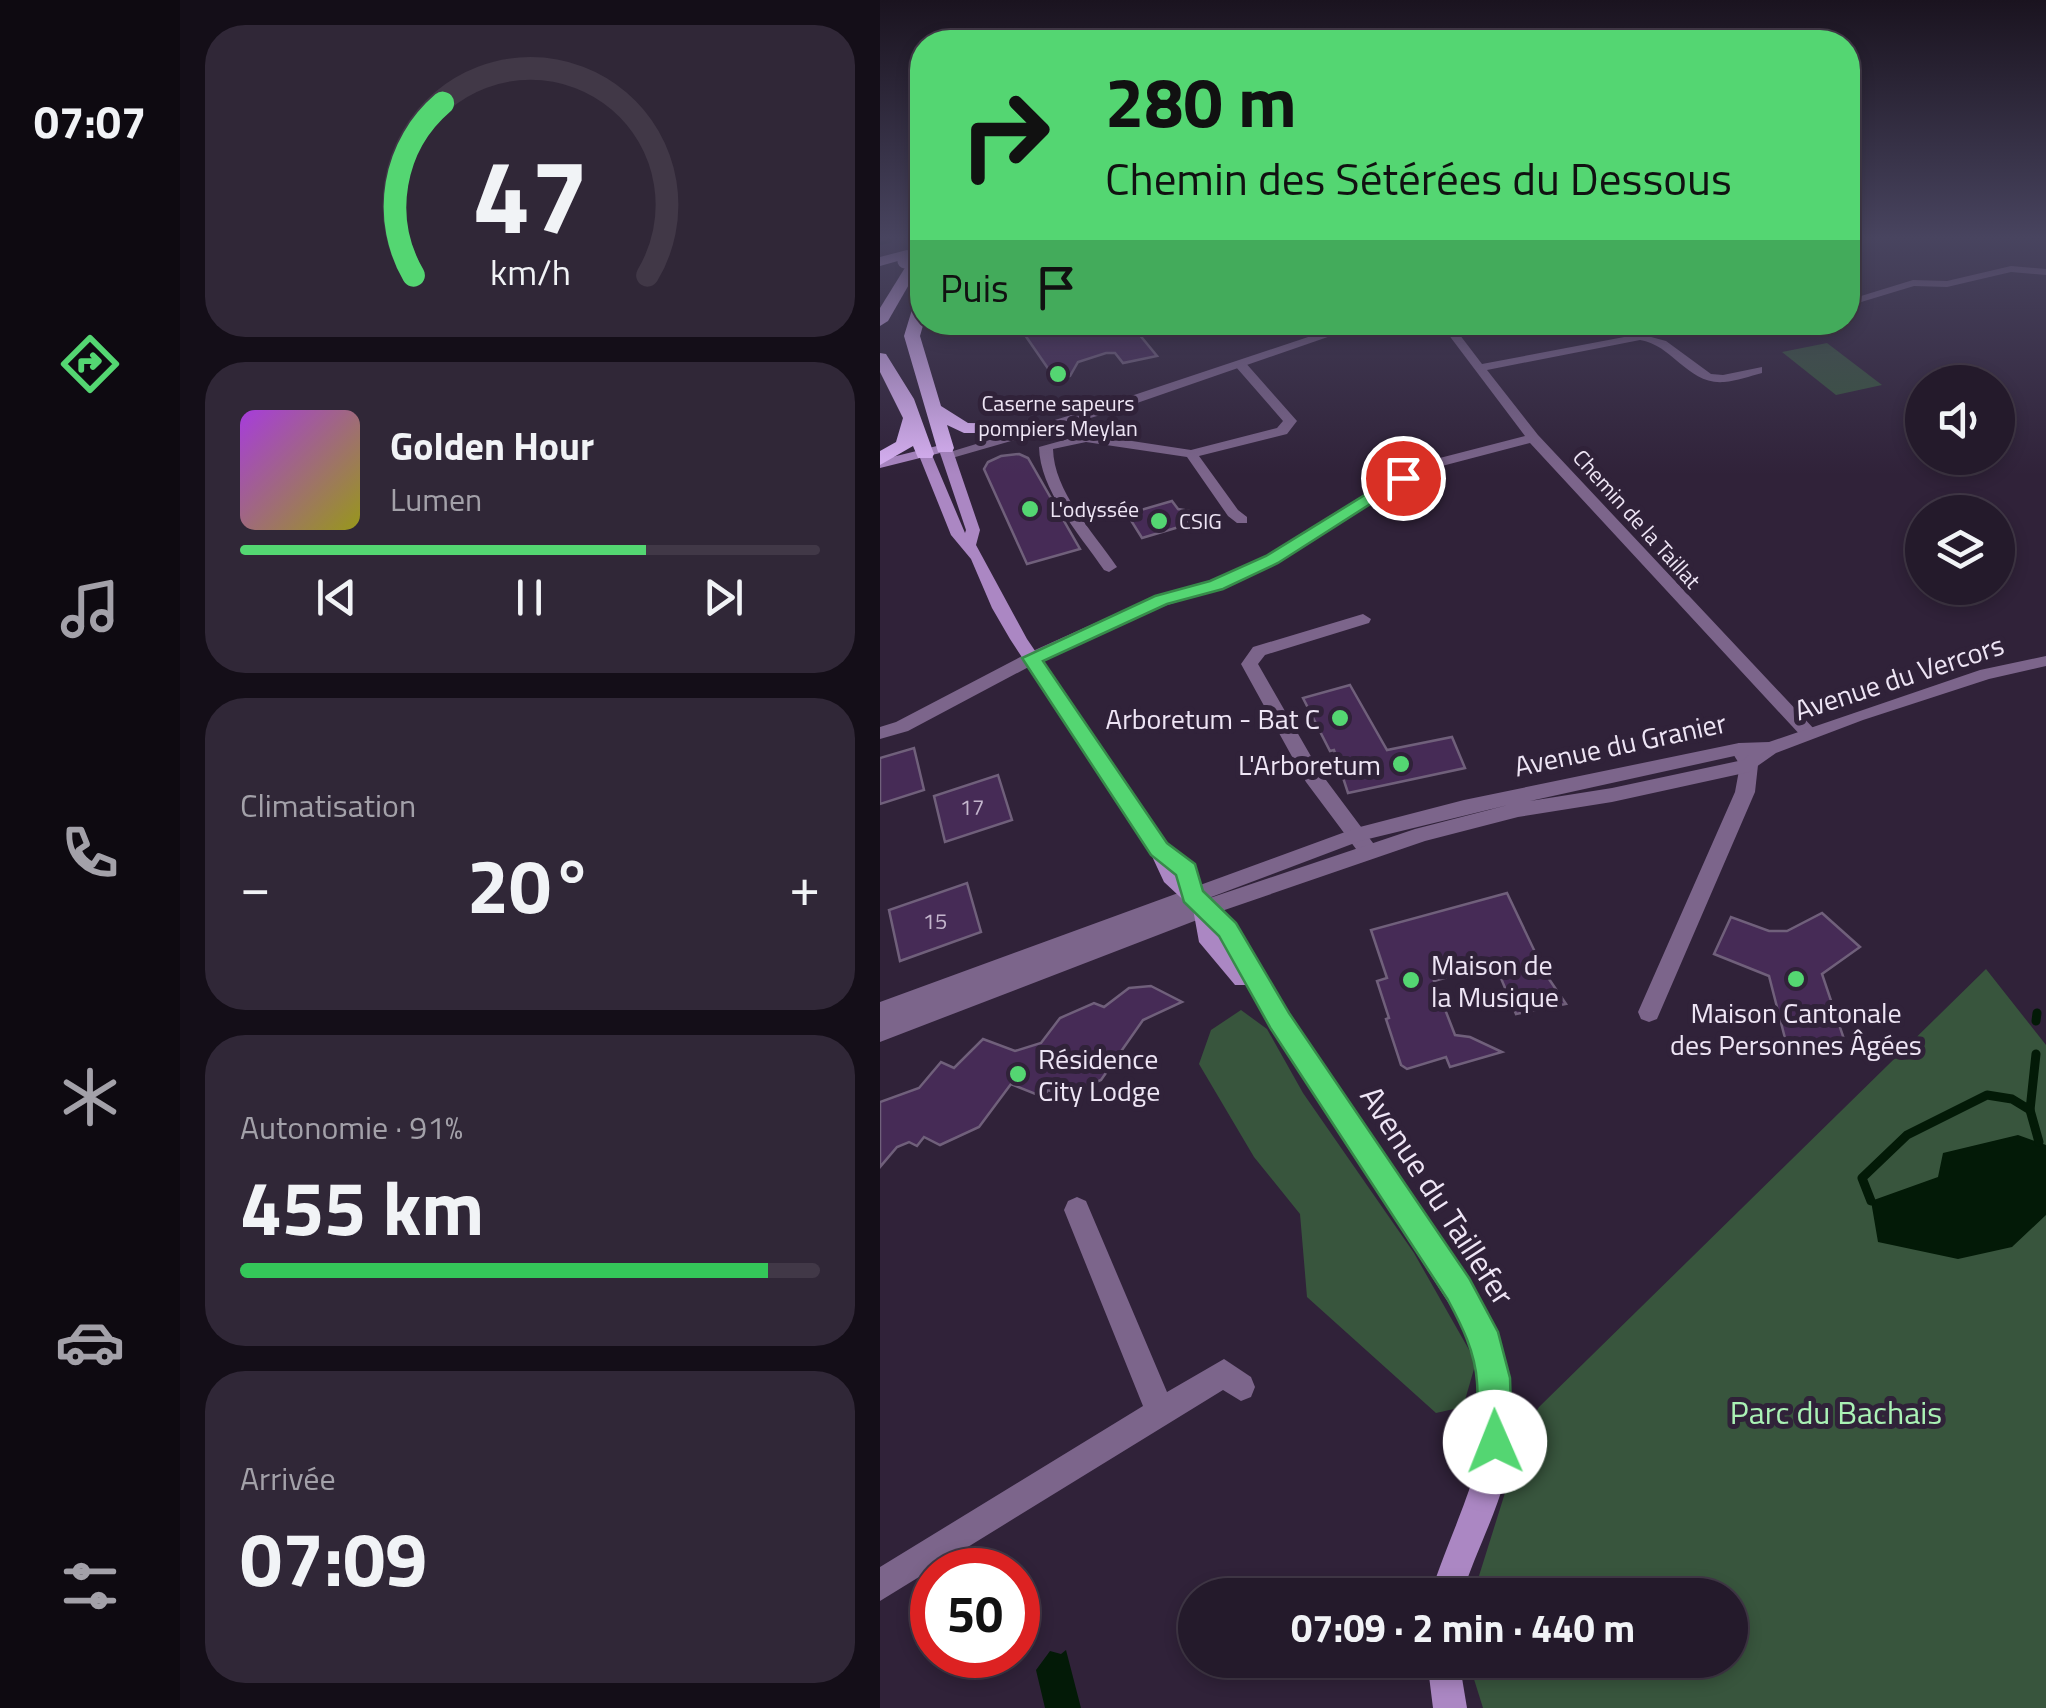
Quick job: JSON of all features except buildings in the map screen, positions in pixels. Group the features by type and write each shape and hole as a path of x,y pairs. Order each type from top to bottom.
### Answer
{"highway":[{"path":"912,335 932,408 937,454"},
{"path":"880,358 912,420 937,454"},
{"path":"932,408 964,428 1016,429"},
{"path":"880,462 904,445 912,420"}],"main road":[{"path":"880,462 937,454"},
{"path":"880,472 937,454"},
{"name":"Avenue du Taillefer","path":"937,454 958,535 970,543 999,606 1159,849 1171,876 1197,902 1207,936 1280,1021 1458,1289 1482,1332 1496,1405 1494,1465 1452,1578"},
{"path":"1446,1678 1450,1708"}],"street":[{"path":"937,454 1117,403 1327,335"},
{"name":"Chemin de la Taillat","path":"1454,335 1533,438 1810,734"},
{"path":"1480,368 1640,336 1660,339 1707,376 1722,379 1758,370"},
{"path":"1109,567 1064,497 1044,455 1046,447 1086,438 1191,454 1282,431 1290,421 1240,364"},
{"path":"937,454 1117,403"},
{"path":"880,734 902,727 1032,658 1161,600 1216,585 1272,560 1420,470 1533,438"},
{"path":"1191,454 1242,520"},
{"path":"1363,619 1259,650 1249,664 1313,776 1363,844"},
{"name":"Avenue du Vercors","path":"1770,748 1986,674 2046,661"},
{"name":"Avenue du Granier","path":"880,1012 1363,844 1518,810 1630,792 1770,748"},
{"path":"1648,1012 1743,798 1744,757"},
{"name":"Avenue du Granier","path":"880,1032 1197,902"},
{"path":"1076,1210 1160,1410"},
{"path":"880,1585 1224,1373 1241,1386"}],"green space":[{"path":"1827,343 1882,385 1836,395 1782,352"},
{"name":"Parc du Bachais","path":"1986,969 2046,1045 2046,1708 1483,1708 1474,1678 1748,1678 1748,1578 1478,1578 1525,1429 1539,1407"},
{"path":"1241,1010 1267,1029 1303,1093 1414,1253 1476,1362 1463,1407 1436,1413 1307,1297 1300,1214 1254,1157 1199,1064 1211,1030"}],"shaded area":[{"path":"2018,1135 2046,1145 2046,1215 2012,1247 1958,1259 1878,1242 1871,1201 1938,1177 1943,1153"},
{"path":"1066,1650 1081,1708 1045,1708 1038,1678 1040,1665 1050,1651 1061,1654"}],"waterway":[{"path":"2036,1021 2037,1013"},
{"path":"2030,1110 2036,1054"},
{"path":"1871,1201 1862,1178 1907,1135 1987,1095 2012,1099 2030,1110"},
{"path":"2030,1110 2039,1142"}],"place":[{"name":"Caserne sapeurs pompiers Meylan","path":"1058,374"},
{"name":"L'odyssée","path":"1030,509"},
{"name":"CSIG","path":"1159,521"},
{"name":"Arboretum - Bat C","path":"1340,718"},
{"name":"L'Arboretum","path":"1401,764"},
{"name":"Maison Cantonale des Personnes Âgées","path":"1796,979"},
{"name":"Maison de la Musique","path":"1411,980"},
{"name":"Résidence City Lodge","path":"1018,1074"}],"route":[{"path":"1403,478 1272,560 1216,585 1161,600 1032,658 1159,849 1186,871 1192,895 1202,909 1228,930 1280,1021 1458,1289 1482,1332 1494,1378 1495,1442"}]}
